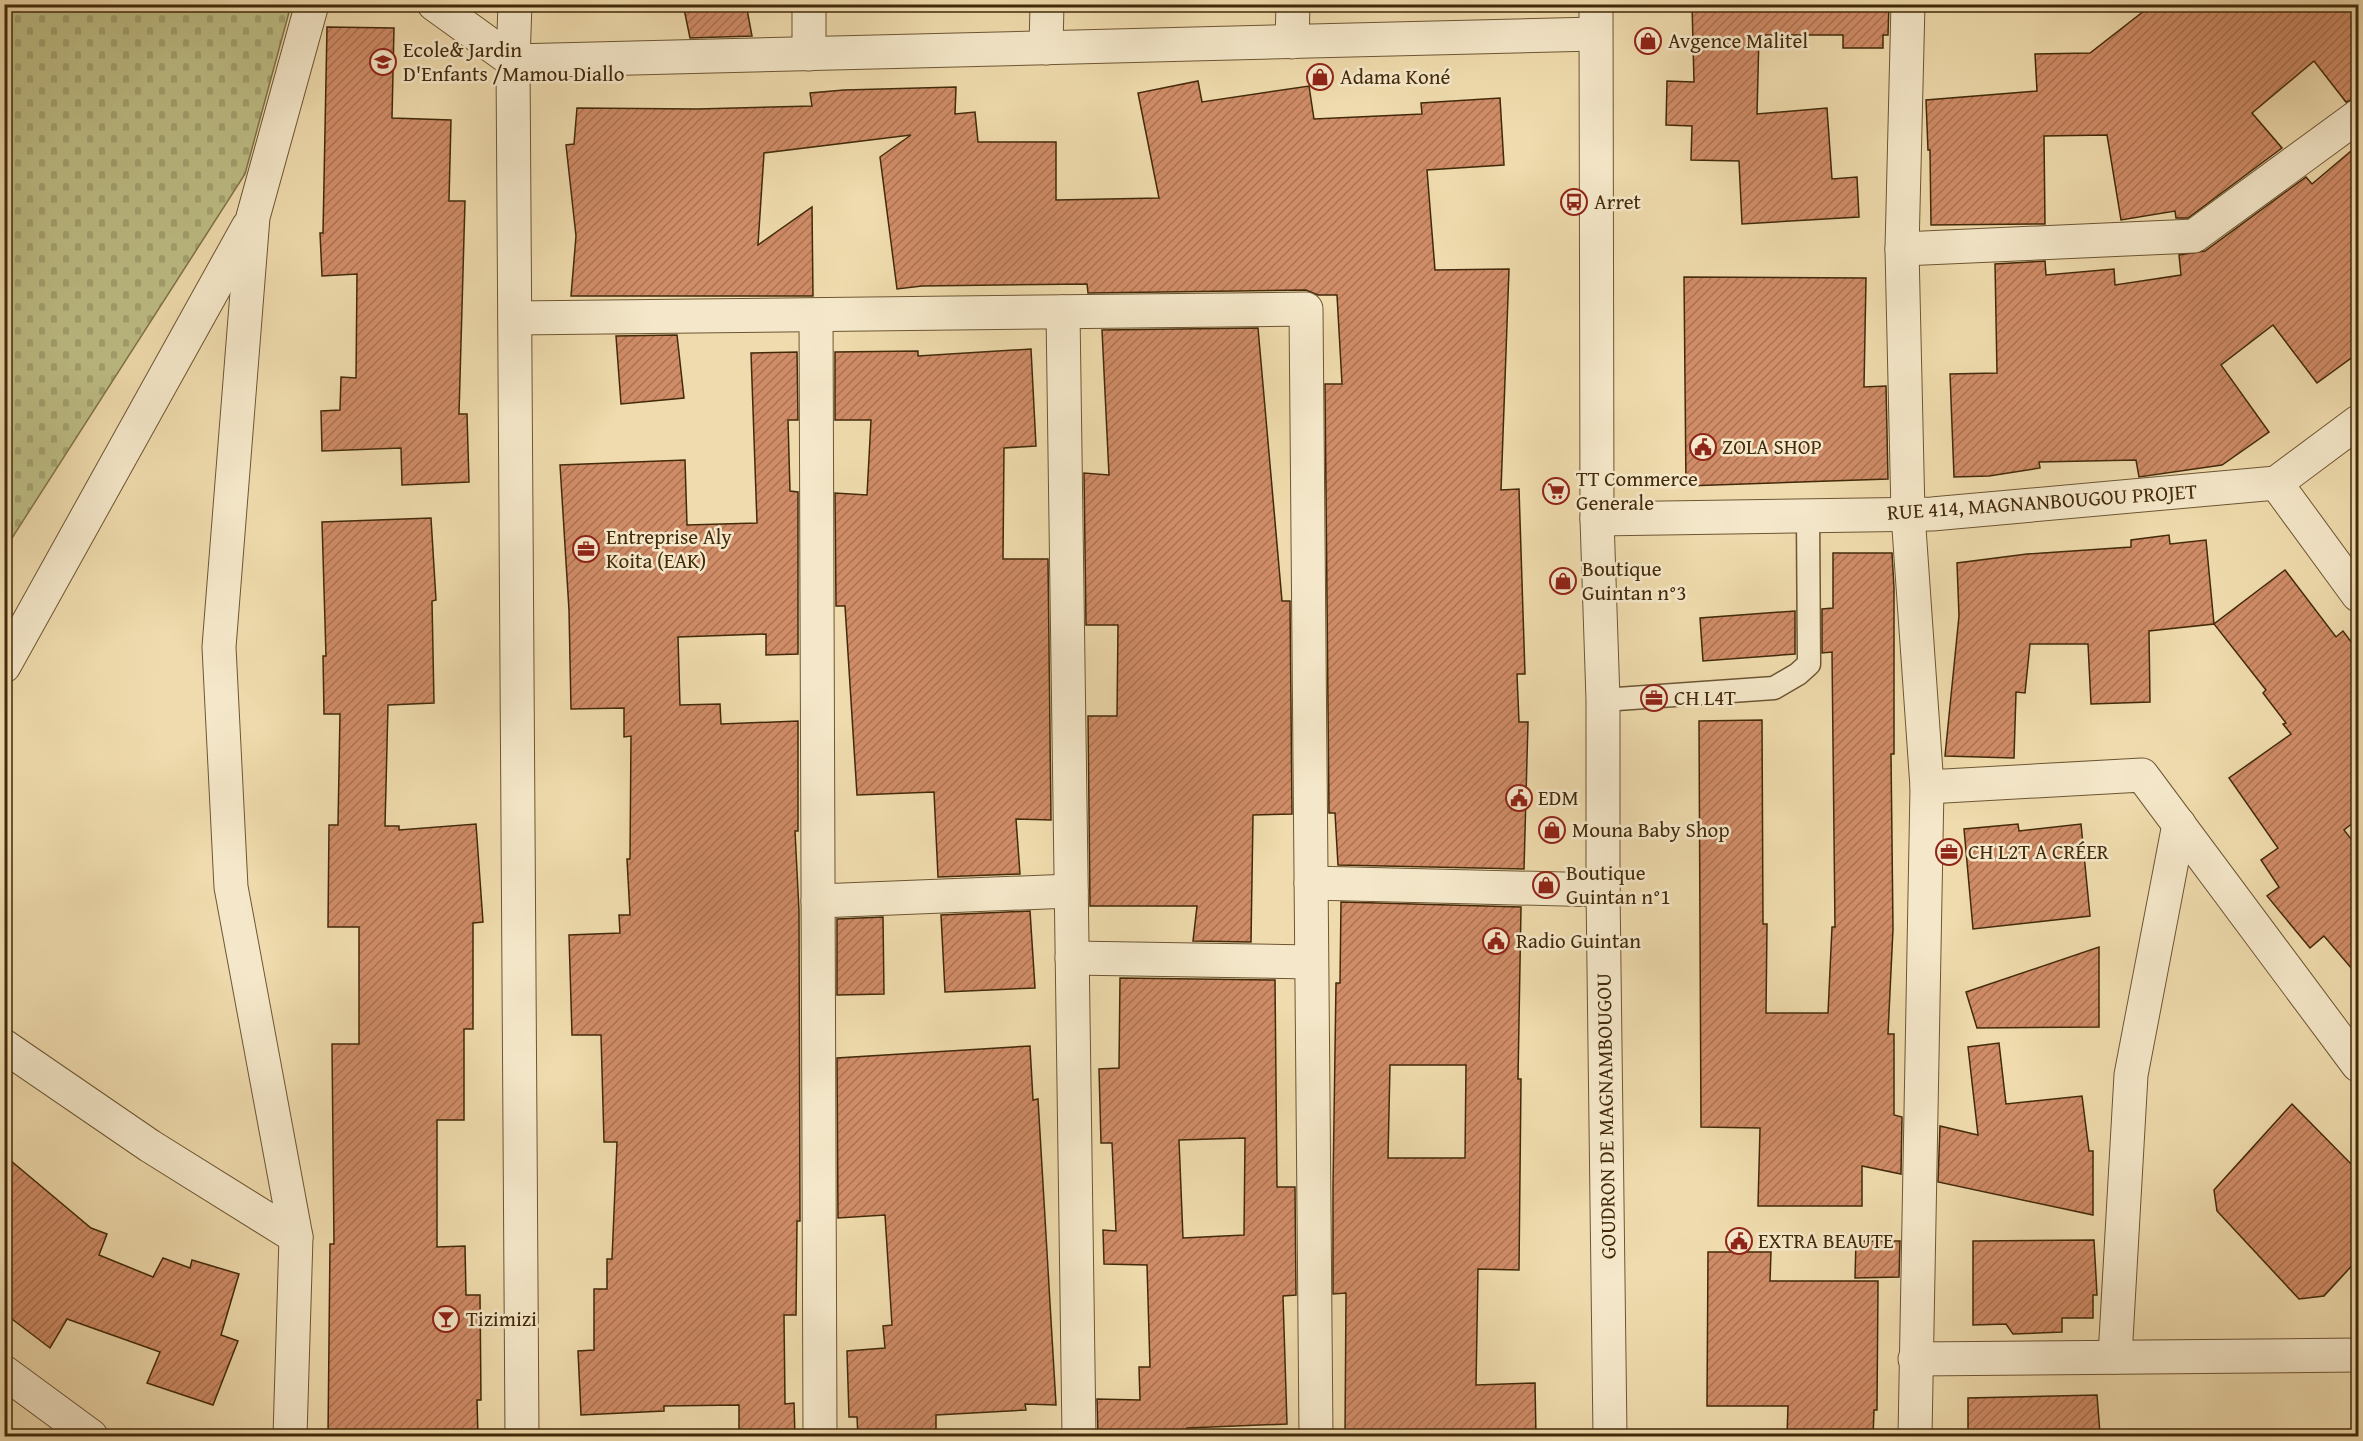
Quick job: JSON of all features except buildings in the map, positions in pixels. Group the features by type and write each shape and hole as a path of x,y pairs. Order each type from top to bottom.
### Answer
{"street":[{"path":"290,1437 296,1237 231,887 219,647 253,218 312,4"},
{"path":"434,4 513,61 1292,42 1595,19"},
{"path":"515,4 513,61 522,1437"},
{"path":"809,4 809,54"},
{"path":"1046,48 1047,4"},
{"path":"1292,42 1293,4"},
{"path":"1908,4 1902,249 1908,513 1927,787 1915,1437"},
{"name":"GOUDRON DE MAGNAMBOUGOU","path":"1595,19 1597,519 1603,700 1603,890 1610,1437"},
{"path":"1902,249 2194,236 2358,116"},
{"path":"4,666 253,218"},
{"path":"515,318 1306,309 1316,1437"},
{"path":"1063,312 1079,1437"},
{"path":"816,316 820,1437"},
{"path":"2358,422 2276,483 2358,596"},
{"name":"RUE 414, MAGNANBOUGOU PROJET","path":"1597,519 1932,514 2276,483"},
{"path":"1927,787 2142,775 2358,1065"},
{"path":"2115,1357 2131,1075 2179,824"},
{"path":"1311,883 1603,890"},
{"path":"818,902 1071,891"},
{"path":"1072,958 1311,962"},
{"path":"4,1046 150,1146 296,1237"},
{"path":"1915,1359 2358,1355"},
{"path":"4,1372 91,1437"}],"lane":[{"path":"1603,700 1774,688 1798,674 1809,664 1808,515"}],"green space":[{"path":"5,4 291,5 245,174 5,549"}],"place":[{"name":"Avgence Malitel","path":"1648,41"},
{"name":"Ecole& Jardin D'Enfants /Mamou Diallo","path":"383,62"},
{"name":"Adama Koné","path":"1320,77"},
{"name":"Arret","path":"1574,202"},
{"name":"ZOLA SHOP","path":"1703,447"},
{"name":"TT Commerce Generale","path":"1556,491"},
{"name":"Entreprise Aly Koita (EAK)","path":"586,549"},
{"name":"Boutique Guintan n°3","path":"1563,581"},
{"name":"CH L4T","path":"1654,698"},
{"name":"EDM","path":"1519,798"},
{"name":"Mouna Baby Shop","path":"1552,830"},
{"name":"CH L2T A CRÉER","path":"1949,852"},
{"name":"Boutique Guintan n°1","path":"1546,885"},
{"name":"Radio Guintan","path":"1496,941"},
{"name":"EXTRA BEAUTE","path":"1739,1241"},
{"name":"Tizimizi","path":"446,1319"}]}
